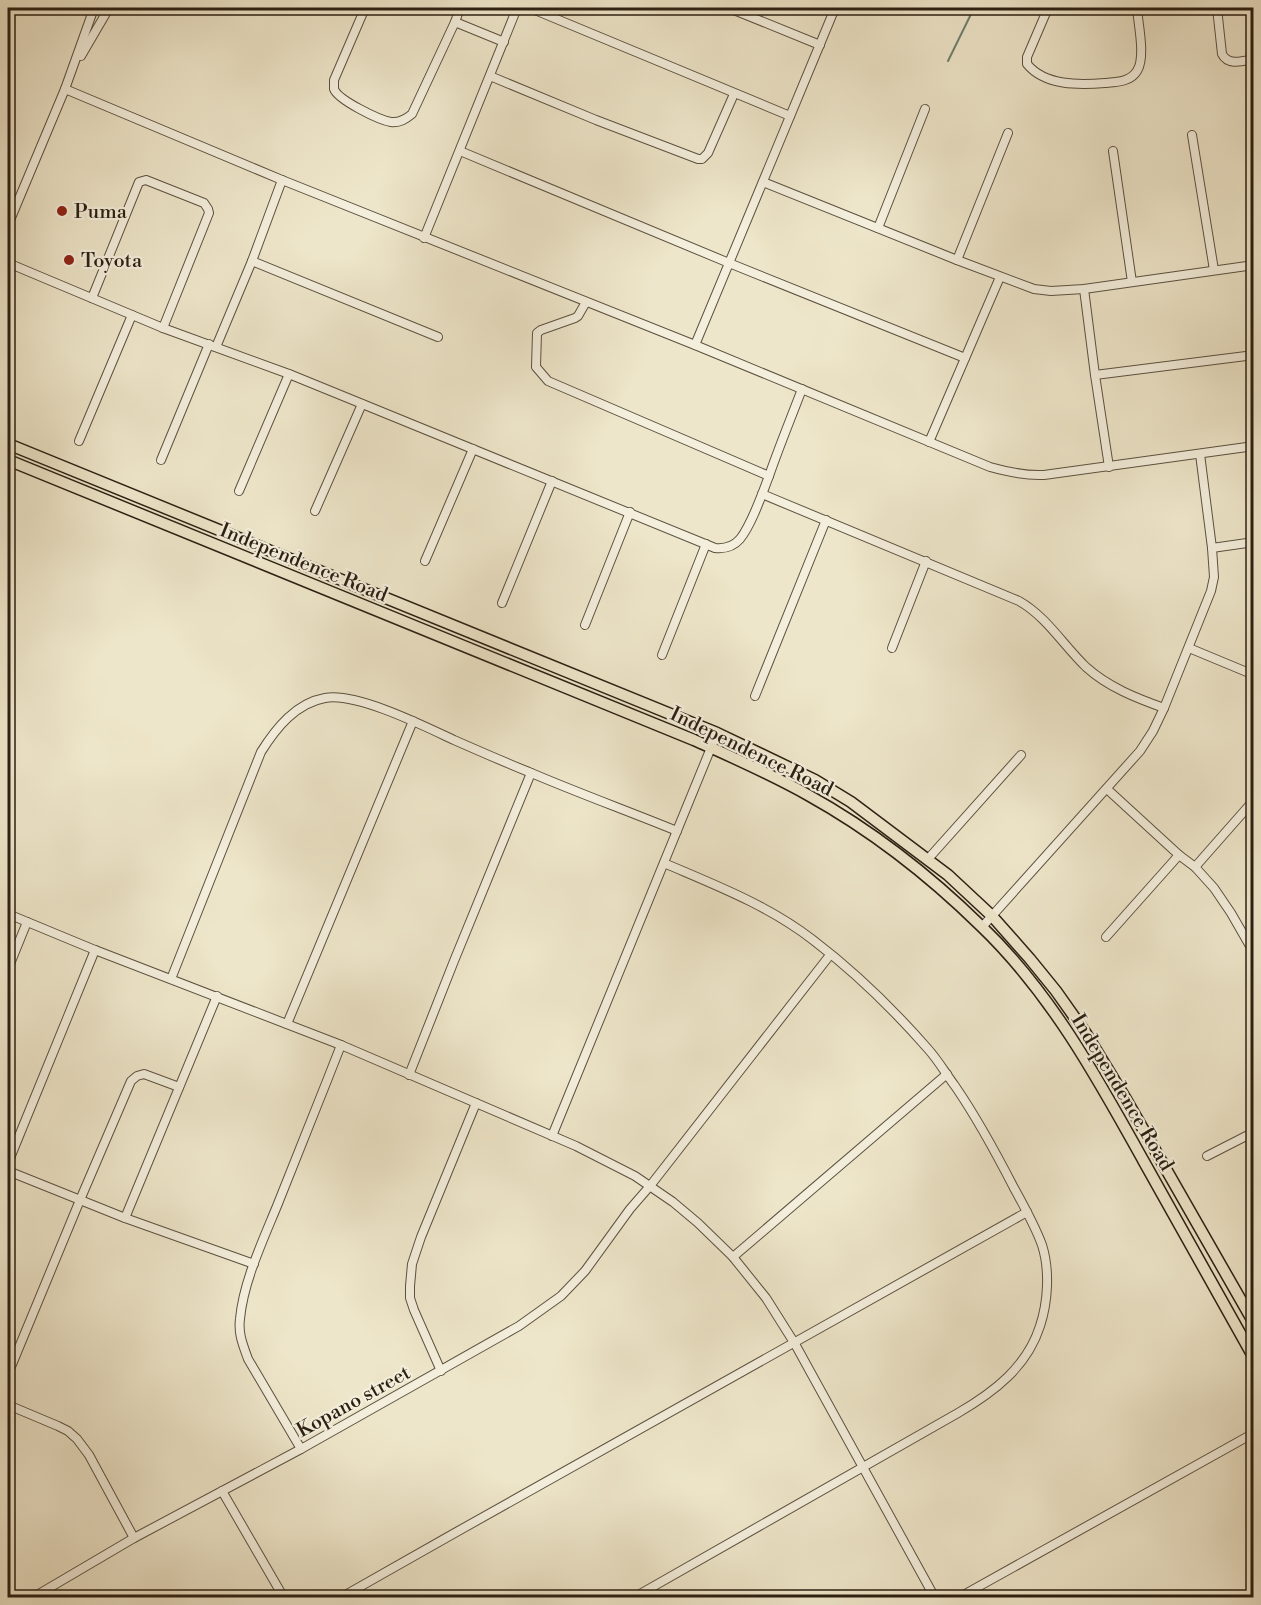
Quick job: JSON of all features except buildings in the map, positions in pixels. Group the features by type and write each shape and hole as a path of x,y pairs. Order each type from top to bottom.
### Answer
{"main road":[{"name":"Independence Road","path":"8,444 717,733 815,780 851,802 948,875 992,916 1049,983 1085,1032 1127,1101 1254,1323"},
{"name":"Independence Road","path":"8,460 711,748 807,795 902,857 982,927 1017,965 1073,1038 1254,1358"},
{"path":"8,465 20,465"}],"street":[{"path":"8,225 65,89 94,8"},
{"path":"72,69 109,8"},
{"path":"365,8 334,80 334,88 338,95 353,105 392,122 406,119 412,114 460,8"},
{"path":"424,238 517,8"},
{"path":"530,8 790,116"},
{"path":"729,8 820,45"},
{"path":"695,345 835,8"},
{"path":"1048,8 1027,57 1027,64 1032,70 1050,79 1079,85 1119,82 1133,78 1139,69 1142,57 1137,8"},
{"path":"1217,8 1224,59 1235,62 1254,59"},
{"path":"455,22 504,42"},
{"path":"490,76 698,159 702,159 708,153 734,94"},
{"path":"65,89 282,180 695,345 990,467 1024,475 1044,475 1254,446"},
{"path":"878,228 925,110"},
{"path":"957,260 1008,133"},
{"path":"1192,135 1214,270"},
{"path":"1113,150 1132,282"},
{"path":"460,151 965,358"},
{"path":"92,298 139,182 146,180 204,203 209,213 163,328"},
{"path":"161,460 252,261 282,180"},
{"path":"763,182 1034,289 1051,291 1084,289 1254,265"},
{"path":"252,261 438,336"},
{"path":"8,264 163,328 289,374 715,548 731,547 744,533 762,494 802,389"},
{"path":"929,442 1000,277"},
{"path":"1084,289 1109,467"},
{"path":"586,302 575,318 537,333 536,367 548,381 769,476"},
{"path":"79,441 132,315"},
{"path":"1095,375 1254,355"},
{"path":"239,491 289,374"},
{"path":"315,511 362,404"},
{"path":"425,561 473,449"},
{"path":"982,927 1140,751 1164,708 1211,591 1214,578 1200,454"},
{"path":"502,603 552,481"},
{"path":"762,494 1024,604 1045,621 1075,656 1102,680 1139,699 1164,708"},
{"path":"585,626 630,512"},
{"path":"755,696 826,520"},
{"path":"1212,548 1254,542"},
{"path":"662,655 706,544"},
{"path":"892,648 926,561"},
{"path":"1189,648 1254,675"},
{"path":"171,979 261,752 276,729 296,711 314,701 345,698 378,708 531,773 677,831"},
{"path":"287,1024 413,721"},
{"path":"552,1136 717,733"},
{"path":"928,859 1021,755"},
{"path":"409,1075 531,773"},
{"path":"1107,789 1195,867 1220,896 1254,953"},
{"path":"1195,867 1254,800"},
{"path":"1106,937 1179,855"},
{"path":"633,1598 864,1468 998,1387 1025,1358 1041,1325 1047,1277 1042,1245 1000,1160 968,1105 929,1050 872,990 813,940 760,906 664,863"},
{"path":"8,914 342,1045 608,1161 650,1186 698,1223 733,1257 761,1290 795,1344 935,1598"},
{"path":"8,969 27,922"},
{"path":"8,1163 95,950"},
{"name":"Kopano street","path":"32,1598 134,1538 441,1371 519,1326 561,1296 585,1271 630,1209 830,955"},
{"path":"125,1218 217,996"},
{"path":"301,1449 248,1359 239,1331 241,1308 254,1264 342,1045"},
{"path":"8,1374 133,1078 144,1074 179,1087"},
{"path":"733,1257 947,1074"},
{"path":"441,1371 410,1298 412,1264 476,1103"},
{"path":"1207,1156 1254,1132"},
{"path":"8,1171 125,1218 254,1264"},
{"path":"340,1598 560,1472 795,1344 1027,1212"},
{"path":"8,1405 58,1426 78,1438 134,1538"},
{"path":"958,1598 1254,1433"},
{"path":"222,1491 284,1598"}],"waterway":[{"path":"948,61 974,8"}],"place":[{"name":"Puma","path":"62,211"},
{"name":"Toyota","path":"69,260"}]}
